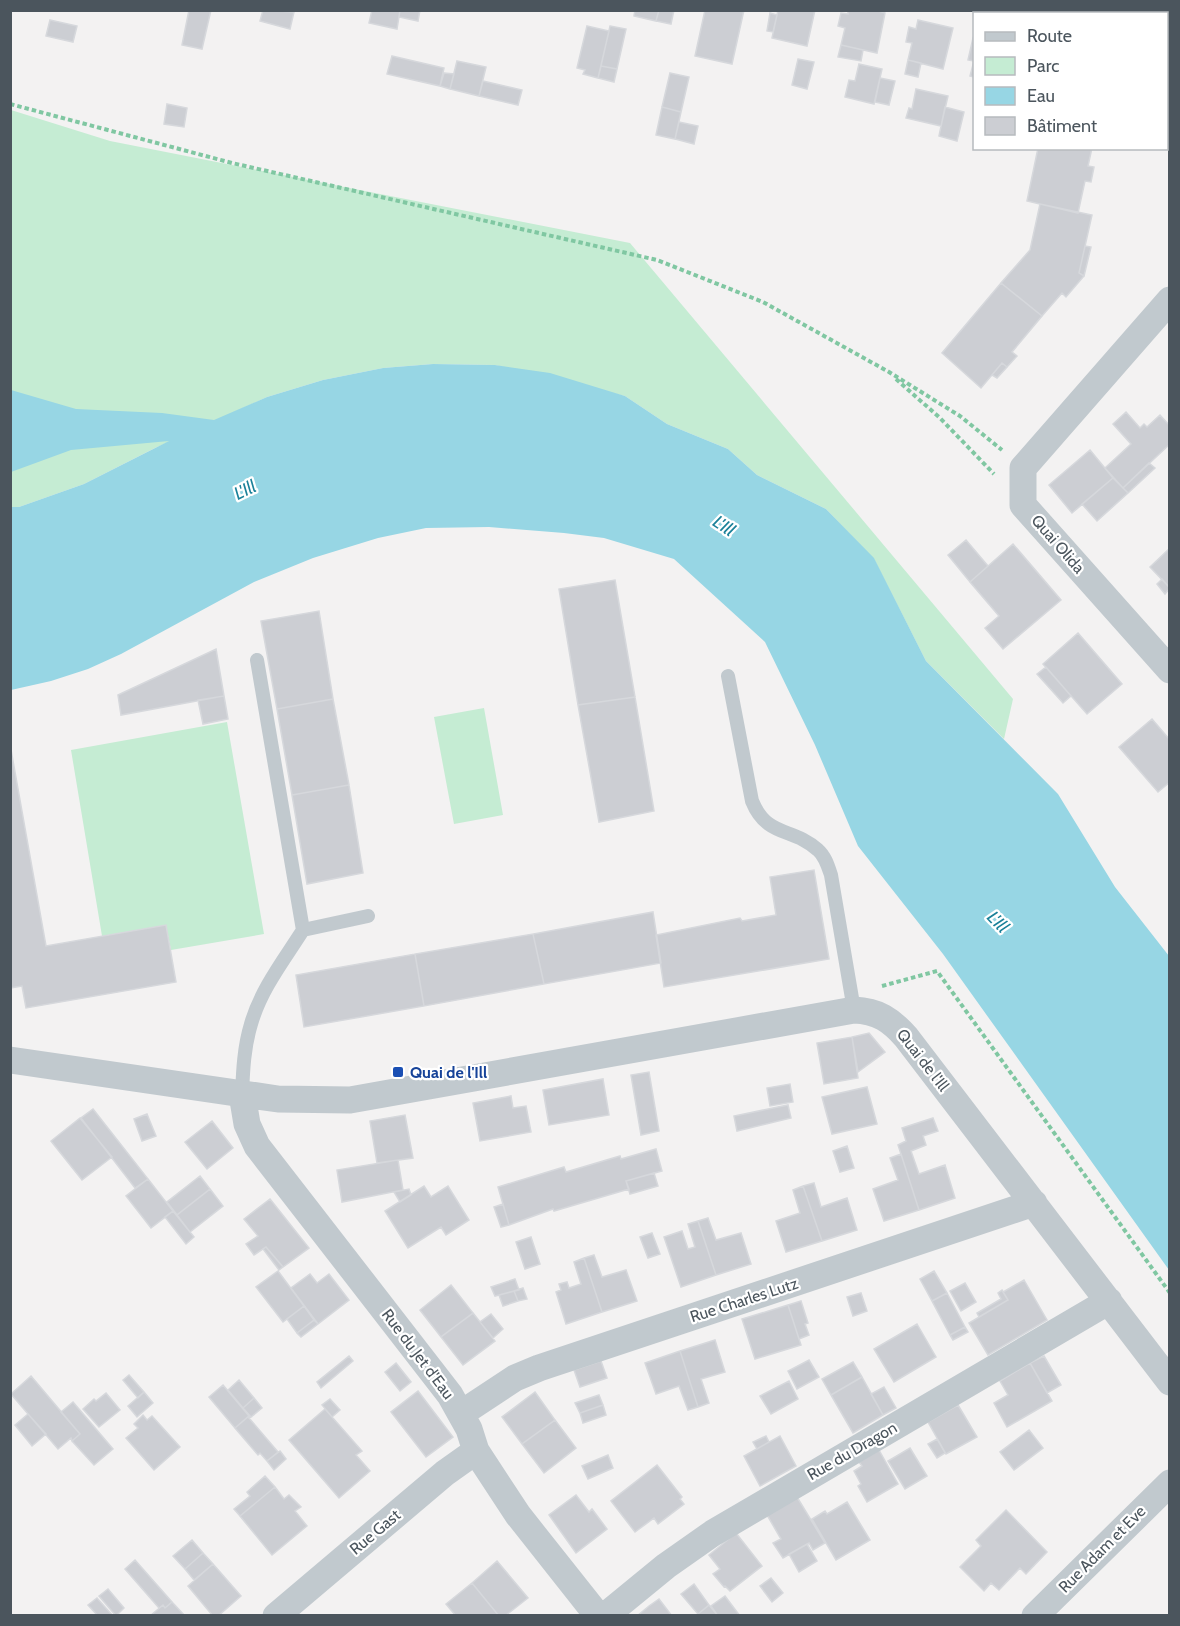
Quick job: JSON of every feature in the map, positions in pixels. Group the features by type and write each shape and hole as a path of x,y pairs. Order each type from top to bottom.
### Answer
{"street":[{"path":"1023,468 1170,300"},
{"name":"Quai Olida","path":"1023,468 1023,504 1170,670"},
{"path":"10,1060 242,1094 298,1100 350,1100 864,1011"},
{"name":"Quai de l'Ill","path":"864,1011 887,1018 906,1037 1170,1382"},
{"name":"Rue du Jet d'Eau","path":"242,1094 247,1124 257,1146 450,1395 462,1413 476,1450 518,1515 598,1616"},
{"name":"Rue Charles Lutz","path":"462,1413 515,1378 539,1368 1034,1203"},
{"name":"Rue du Dragon","path":"605,1616 666,1566 713,1533 1109,1301"},
{"name":"Rue Gast","path":"276,1616 436,1480 476,1450"},
{"name":"Rue Adam et Eve","path":"1035,1616 1170,1483"}],"lane":[{"path":"242,1094 244,1057 251,1024 264,991 303,930 257,660"},
{"path":"728,676 752,801 756,811 770,826 805,841 819,850 825,860 831,874 864,1011"},
{"path":"303,930 368,916"}],"path":[{"path":"10,104 232,163 657,260 763,302 889,372 960,416 1023,468"},
{"path":"889,372 940,418 1023,504"},
{"path":"864,1011 883,985 938,971 1170,1293"}],"green space":[{"path":"11,110 110,141 630,243 1013,699 1004,739 926,661 874,559 826,509 757,475 728,449 667,424 625,396 495,365 433,364 383,368 323,380 267,397 155,448 84,484 19,507 11,507"},
{"path":"484,708 503,815 454,824 434,717"},
{"path":"227,722 264,934 171,950 166,925 102,936 71,750"}],"water":[{"name":"L'Ill","path":"433,364 495,365 550,373 625,396 667,424 728,449 757,475 826,509 874,558 926,661 1058,794 1115,887 1169,956 1169,1270 943,954 858,846 815,745 765,642 674,559 604,538 564,533 489,527 426,528 378,538 313,558 254,582 121,654 88,669 51,681 11,690 11,507 19,507 84,484 169,441 71,450 11,472 11,390 76,409 162,413 214,420 267,397 323,380 383,368"}],"building":[{"path":"189,10 211,10 202,49 182,45"},
{"path":"263,10 294,12 290,29 260,21"},
{"path":"372,10 400,10 397,29 369,23"},
{"path":"400,10 420,10 418,21 399,17"},
{"path":"635,10 659,10 656,21 634,16"},
{"path":"659,10 674,10 671,24 656,21"},
{"path":"705,10 744,10 732,64 695,56"},
{"path":"778,10 815,10 807,46 772,38"},
{"path":"848,10 875,10 885,13 877,53 841,45 845,28 838,26 841,13 848,14"},
{"path":"770,13 777,15 773,32 767,31"},
{"path":"50,20 77,26 73,42 46,36"},
{"path":"918,20 953,28 943,69 908,60 912,43 906,42 909,27 916,29"},
{"path":"587,26 609,31 598,78 583,74 585,70 577,68"},
{"path":"610,26 626,29 617,69 601,66"},
{"path":"973,38 973,61 968,60"},
{"path":"841,45 863,50 861,61 838,57"},
{"path":"392,56 444,68 440,86 387,74"},
{"path":"798,59 814,62 807,89 792,85"},
{"path":"908,60 921,63 918,77 905,74"},
{"path":"457,61 486,67 479,96 450,89"},
{"path":"859,64 882,69 874,104 845,97 849,80 855,81"},
{"path":"601,66 617,69 614,82 598,78"},
{"path":"444,73 454,74 450,89 440,86"},
{"path":"670,73 689,77 681,112 662,107"},
{"path":"880,78 895,81 889,105 875,102"},
{"path":"1168,78 1170,78 1170,137 1168,137"},
{"path":"483,81 522,90 518,105 479,96"},
{"path":"916,89 948,96 941,126 906,118 909,108 912,109"},
{"path":"167,104 187,108 184,127 164,124"},
{"path":"662,107 681,112 675,139 656,135"},
{"path":"945,107 964,112 957,141 939,136"},
{"path":"679,122 698,126 694,144 675,139"},
{"path":"1038,150 1092,150 1088,166 1094,167 1091,182 1085,181 1078,213 1027,201"},
{"path":"1040,204 1092,215 1079,273 1084,276 1066,297 1062,293 1042,316 1001,283 1030,250"},
{"path":"1085,246 1091,247 1084,276 1079,273"},
{"path":"1001,283 1042,316 1012,352 1017,356 1007,367 1002,363 981,388 942,353"},
{"path":"1002,363 1007,367 997,378 992,375"},
{"path":"1126,412 1140,428 1144,424 1147,427 1160,415 1170,426 1170,444 1123,488 1105,468 1131,444 1113,424"},
{"path":"1090,450 1113,478 1072,513 1049,485"},
{"path":"1149,463 1155,468 1128,493 1123,488"},
{"path":"1113,478 1128,493 1097,521 1082,504"},
{"path":"966,540 988,566 970,582 948,555"},
{"path":"1013,544 1061,600 1003,649 985,628 999,616 970,582"},
{"path":"1170,548 1170,588 1150,567"},
{"path":"1162,579 1170,588 1165,594 1157,584"},
{"path":"615,580 635,697 578,705 559,589"},
{"path":"319,611 333,699 277,709 261,621"},
{"path":"1078,633 1122,684 1087,714 1043,664"},
{"path":"216,649 224,696 121,715 118,695"},
{"path":"1046,667 1071,696 1063,703 1037,674"},
{"path":"224,696 228,719 203,724 198,700"},
{"path":"635,697 654,811 599,822 578,705"},
{"path":"333,699 349,785 292,795 277,709"},
{"path":"1152,719 1170,740 1170,782 1158,792 1119,747"},
{"path":"10,744 46,946 166,925 176,982 26,1008 22,986 10,988"},
{"path":"349,785 363,873 307,884 292,795"},
{"path":"814,870 829,959 664,987 656,935 740,918 742,921 776,915 770,877"},
{"path":"653,912 661,963 544,984 533,934"},
{"path":"533,934 544,984 424,1006 415,954"},
{"path":"415,954 424,1006 304,1027 296,975"},
{"path":"869,1033 885,1052 858,1072 852,1037"},
{"path":"852,1037 858,1078 824,1084 817,1043"},
{"path":"649,1072 659,1131 641,1135 631,1075"},
{"path":"603,1079 609,1115 549,1125 543,1090"},
{"path":"790,1084 793,1102 770,1106 767,1088"},
{"path":"867,1087 877,1124 832,1134 822,1097"},
{"path":"511,1096 513,1108 526,1106 531,1132 480,1141 473,1103"},
{"path":"788,1105 791,1118 737,1131 734,1116"},
{"path":"93,1109 148,1179 135,1188 81,1118"},
{"path":"147,1114 156,1136 142,1141 134,1119"},
{"path":"405,1115 413,1158 377,1163 370,1121"},
{"path":"80,1118 112,1157 82,1180 51,1141"},
{"path":"933,1118 938,1131 923,1136 926,1145 911,1151 919,1174 945,1165 955,1198 919,1210 898,1145 906,1141 902,1128"},
{"path":"212,1121 233,1148 207,1169 185,1142"},
{"path":"847,1146 854,1168 840,1172 833,1151"},
{"path":"656,1149 662,1171 626,1181 629,1189 554,1211 553,1209 509,1225 498,1187 564,1167 566,1172 620,1156 621,1159"},
{"path":"901,1154 919,1210 884,1221 873,1189 898,1180 890,1158"},
{"path":"398,1160 403,1190 342,1202 337,1170"},
{"path":"654,1173 658,1186 630,1194 626,1181"},
{"path":"200,1176 210,1189 177,1215 167,1202"},
{"path":"148,1179 173,1211 151,1228 126,1196"},
{"path":"814,1183 821,1207 847,1198 857,1230 822,1241 803,1186"},
{"path":"424,1186 431,1197 448,1186 469,1220 446,1235 441,1227 408,1248 385,1211"},
{"path":"803,1186 822,1241 786,1252 776,1221 800,1213 793,1190"},
{"path":"210,1189 223,1206 190,1232 177,1215"},
{"path":"409,1189 411,1195 400,1202 394,1192"},
{"path":"270,1199 309,1248 283,1267 266,1247 254,1255 246,1244 258,1236 244,1219"},
{"path":"503,1204 509,1225 501,1227 494,1207"},
{"path":"173,1211 194,1237 186,1244 165,1217"},
{"path":"708,1218 716,1240 741,1233 751,1264 716,1275 698,1221"},
{"path":"698,1221 716,1275 681,1287 664,1237 682,1231 688,1249 695,1247 688,1224"},
{"path":"652,1233 660,1254 648,1258 640,1237"},
{"path":"531,1237 540,1264 525,1269 516,1242"},
{"path":"266,1247 283,1267 279,1270 263,1249"},
{"path":"594,1255 602,1277 626,1270 637,1301 602,1312 584,1258"},
{"path":"584,1258 602,1312 566,1324 556,1292 561,1290 559,1284 567,1282 569,1288 581,1284 574,1262"},
{"path":"278,1271 304,1306 283,1322 256,1287"},
{"path":"934,1271 947,1293 932,1301 920,1279"},
{"path":"310,1274 317,1283 329,1274 349,1300 318,1324 291,1288"},
{"path":"515,1279 519,1290 495,1296 491,1287"},
{"path":"1024,1280 1047,1320 988,1355 969,1323 1008,1300 1003,1292"},
{"path":"965,1283 976,1302 961,1311 950,1291"},
{"path":"451,1285 473,1313 441,1337 420,1310"},
{"path":"523,1288 527,1299 518,1301 514,1291"},
{"path":"1002,1290 1008,1300 979,1317 977,1313 1001,1299 998,1293"},
{"path":"514,1291 518,1301 503,1306 499,1295"},
{"path":"861,1293 867,1311 853,1316 847,1297"},
{"path":"947,1293 965,1327 950,1335 932,1301"},
{"path":"801,1301 809,1335 799,1339 788,1305"},
{"path":"788,1305 801,1345 755,1359 742,1319"},
{"path":"304,1306 314,1320 297,1333 287,1319"},
{"path":"473,1313 495,1341 463,1365 441,1337"},
{"path":"491,1314 503,1329 493,1338 480,1322"},
{"path":"314,1320 318,1324 301,1337 297,1333"},
{"path":"917,1324 936,1357 894,1382 874,1349"},
{"path":"965,1327 968,1332 953,1340 950,1335"},
{"path":"715,1340 725,1372 701,1379 709,1403 698,1407 680,1351"},
{"path":"680,1351 698,1407 688,1410 679,1386 656,1394 645,1363"},
{"path":"349,1356 353,1361 321,1388 317,1382"},
{"path":"1044,1356 1061,1385 1047,1393 1030,1363"},
{"path":"809,1360 819,1377 797,1389 788,1371"},
{"path":"601,1361 607,1378 580,1387 574,1370"},
{"path":"853,1362 862,1377 831,1395 822,1379"},
{"path":"396,1363 411,1382 400,1391 385,1372"},
{"path":"1030,1363 1052,1401 1007,1427 994,1403 1008,1395 1000,1381"},
{"path":"129,1375 144,1392 138,1398 123,1380"},
{"path":"31,1376 80,1434 58,1449 11,1394"},
{"path":"862,1377 883,1415 853,1433 831,1395"},
{"path":"239,1380 254,1398 243,1408 228,1390"},
{"path":"789,1381 798,1399 771,1414 760,1396"},
{"path":"223,1385 249,1416 235,1428 209,1397"},
{"path":"884,1387 896,1408 883,1415 871,1394"},
{"path":"418,1391 453,1437 426,1457 391,1412"},
{"path":"144,1392 153,1403 137,1417 128,1406"},
{"path":"535,1392 555,1420 522,1444 502,1417"},
{"path":"106,1393 120,1410 99,1427 83,1409 94,1399 96,1401"},
{"path":"599,1395 603,1405 580,1413 575,1403"},
{"path":"254,1398 262,1408 251,1417 243,1408"},
{"path":"330,1399 340,1410 332,1417 322,1405"},
{"path":"73,1402 113,1449 94,1465 72,1441 80,1434 61,1412"},
{"path":"603,1405 606,1415 583,1423 580,1413"},
{"path":"958,1405 977,1437 946,1454 928,1422"},
{"path":"325,1409 362,1451 356,1455 370,1471 339,1498 289,1440"},
{"path":"28,1414 46,1434 32,1446 15,1425"},
{"path":"143,1415 147,1420 152,1416 180,1447 154,1470 126,1438 138,1428 134,1424"},
{"path":"249,1416 278,1452 267,1461 260,1453 258,1455 235,1428"},
{"path":"555,1420 576,1448 544,1473 522,1444"},
{"path":"1029,1430 1043,1448 1014,1470 1000,1452"},
{"path":"766,1436 769,1442 757,1449 753,1442"},
{"path":"780,1436 796,1466 760,1486 744,1456"},
{"path":"937,1439 945,1453 937,1458 928,1444"},
{"path":"910,1448 927,1476 905,1489 888,1461"},
{"path":"879,1450 898,1484 867,1502 858,1486 861,1484 854,1471 862,1466 859,1462"},
{"path":"280,1451 286,1459 274,1470 267,1461"},
{"path":"608,1455 613,1468 588,1479 582,1466"},
{"path":"657,1465 682,1497 680,1499 684,1504 658,1524 654,1518 635,1532 611,1501"},
{"path":"265,1476 275,1487 240,1516 234,1509 250,1496 247,1492"},
{"path":"275,1487 284,1499 289,1495 301,1507 295,1511 307,1526 272,1555 240,1516"},
{"path":"576,1495 589,1512 592,1509 607,1529 576,1553 549,1515"},
{"path":"797,1497 825,1543 813,1550 809,1543 783,1558 773,1543 781,1539 767,1515"},
{"path":"847,1502 870,1540 836,1560 812,1519 825,1511 827,1514"},
{"path":"1006,1510 1047,1552 1026,1574 1020,1568 999,1590 991,1583 984,1591 960,1567 981,1546 976,1540"},
{"path":"736,1533 762,1566 730,1591 713,1574 720,1569 709,1555"},
{"path":"192,1540 203,1553 185,1569 173,1556"},
{"path":"807,1544 817,1561 799,1572 789,1554"},
{"path":"203,1553 213,1564 194,1580 185,1569"},
{"path":"135,1560 172,1602 165,1608 163,1605 159,1608 125,1569"},
{"path":"497,1561 528,1598 505,1616 499,1616 472,1583"},
{"path":"213,1564 241,1596 218,1616 213,1616 188,1586"},
{"path":"771,1578 783,1593 772,1602 760,1586"},
{"path":"472,1583 499,1616 456,1616 446,1604"},
{"path":"694,1584 709,1605 698,1614 681,1594"},
{"path":"108,1589 124,1608 116,1616 99,1596"},
{"path":"725,1596 740,1616 718,1616 711,1606"},
{"path":"97,1598 113,1616 98,1616 88,1605"},
{"path":"659,1599 672,1616 637,1616 649,1606"},
{"path":"172,1602 185,1616 150,1616 163,1605 165,1608"},
{"path":"709,1605 718,1616 696,1616 698,1614"}],"place":[{"name":"Quai de l'Ill","path":"398,1072"}]}
